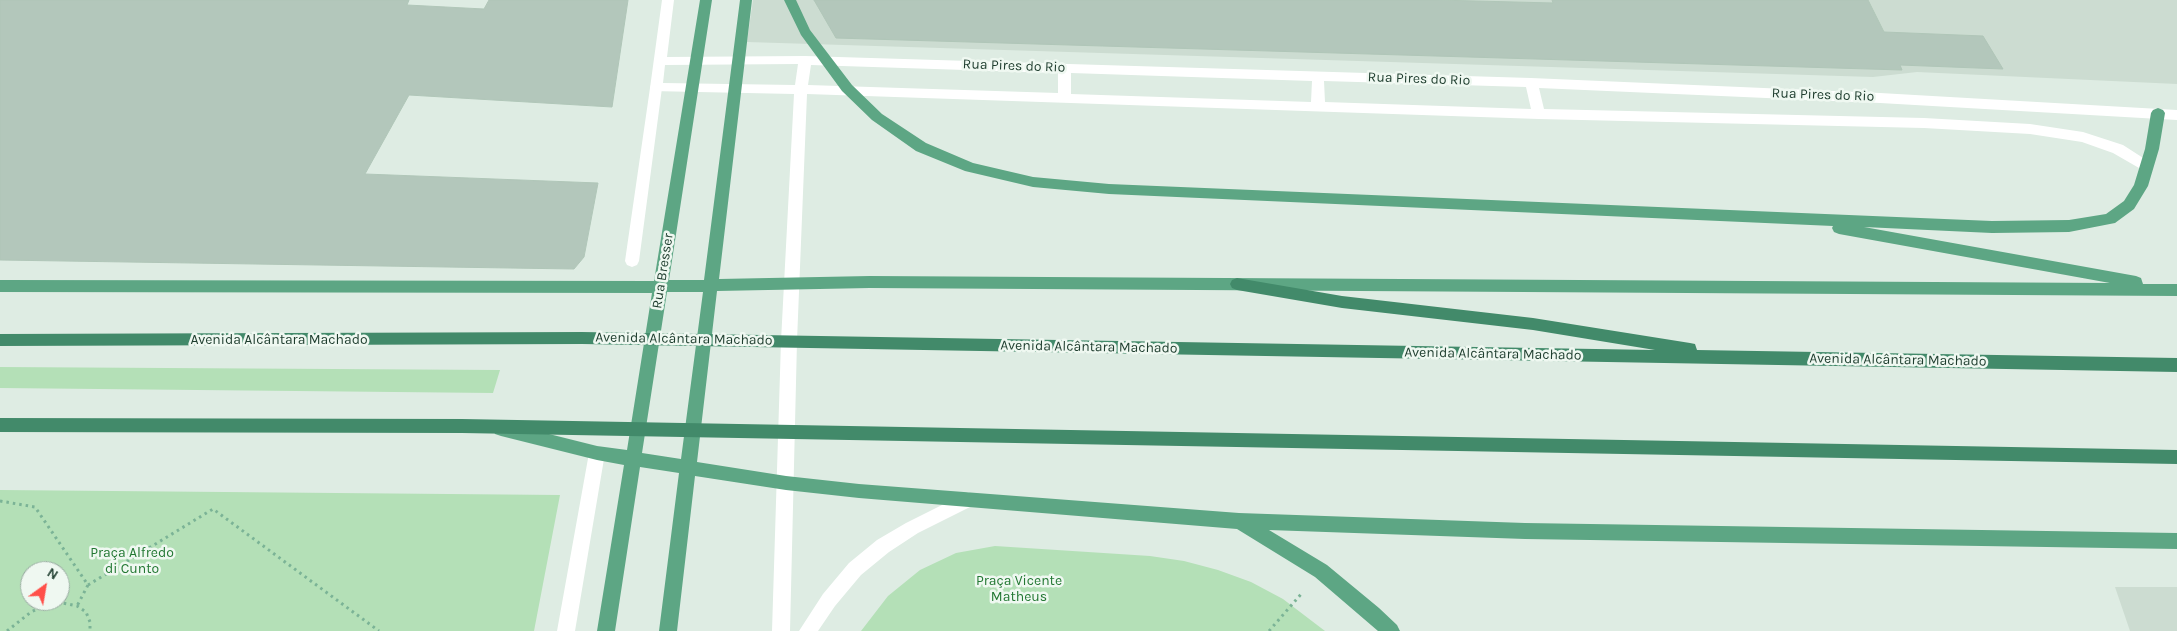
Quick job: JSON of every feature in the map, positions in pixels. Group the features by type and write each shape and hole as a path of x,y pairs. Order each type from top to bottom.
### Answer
{"highway":[{"path":"1237,284 1342,302 1533,324 1736,358"},
{"name":"Avenida Alcântara Machado","path":"0,340 582,338 2177,365"},
{"path":"0,424 490,426 1918,453 2177,456"}],"main road":[{"name":"Rua Bresser","path":"606,631 706,0"},
{"path":"668,631 746,0"},
{"path":"790,0 805,32 847,88 877,117 921,147 970,167 1034,182 1119,189 1992,227 2069,226 2110,219 2129,205 2141,186 2152,149 2158,113"},
{"path":"1784,218 2177,290"},
{"path":"0,286 597,288 889,282 2177,290"},
{"path":"490,426 597,453 786,483 968,500 1239,521 1525,531 2177,541"},
{"path":"1239,521 1321,572 1391,631"}],"street":[{"path":"632,261 668,0"},
{"path":"781,631 789,341 801,90 805,60"},
{"name":"Rua Pires do Rio","path":"660,61 805,60 1531,83 1870,97 2177,115"},
{"path":"1064,98 1065,68"},
{"path":"1318,76 1318,106"},
{"path":"1531,83 1539,114"},
{"name":"Rua Pires do Rio","path":"656,88 801,90 1539,114 1924,123 2061,132 2104,143 2118,149 2146,167"},
{"path":"566,631 597,453"},
{"path":"808,631 829,600 854,569 883,546 912,528 968,500"}],"path":[{"path":"0,501 34,507 88,585"},
{"path":"77,606 88,585 213,509 379,631"},
{"path":"1269,631 1321,572"},
{"path":"7,631 31,612 47,605 63,603 77,606 86,612 90,622 90,631"}],"shaded area":[{"path":"753,0 2177,0 2177,84 1917,72 1873,77 747,42"},
{"path":"2115,587 2177,587 2177,631 2130,631"}],"green space":[{"path":"0,367 500,370 493,393 0,388"},
{"name":"Praça Alfredo di Cunto","path":"0,490 560,495 534,631 0,631"},
{"name":"Praça Vicente Matheus","path":"995,546 1150,556 1184,561 1218,570 1251,582 1283,599 1325,631 861,631 888,596 920,570 956,553"}],"building":[{"path":"0,0 409,0 407,5 484,9 489,0 628,0 612,107 409,95 365,174 598,183 584,257 574,269 0,260"},
{"path":"814,0 1437,0 1553,3 1552,0 1868,0 1884,32 1983,36 2003,69 1900,65 1902,70 836,38"}]}
